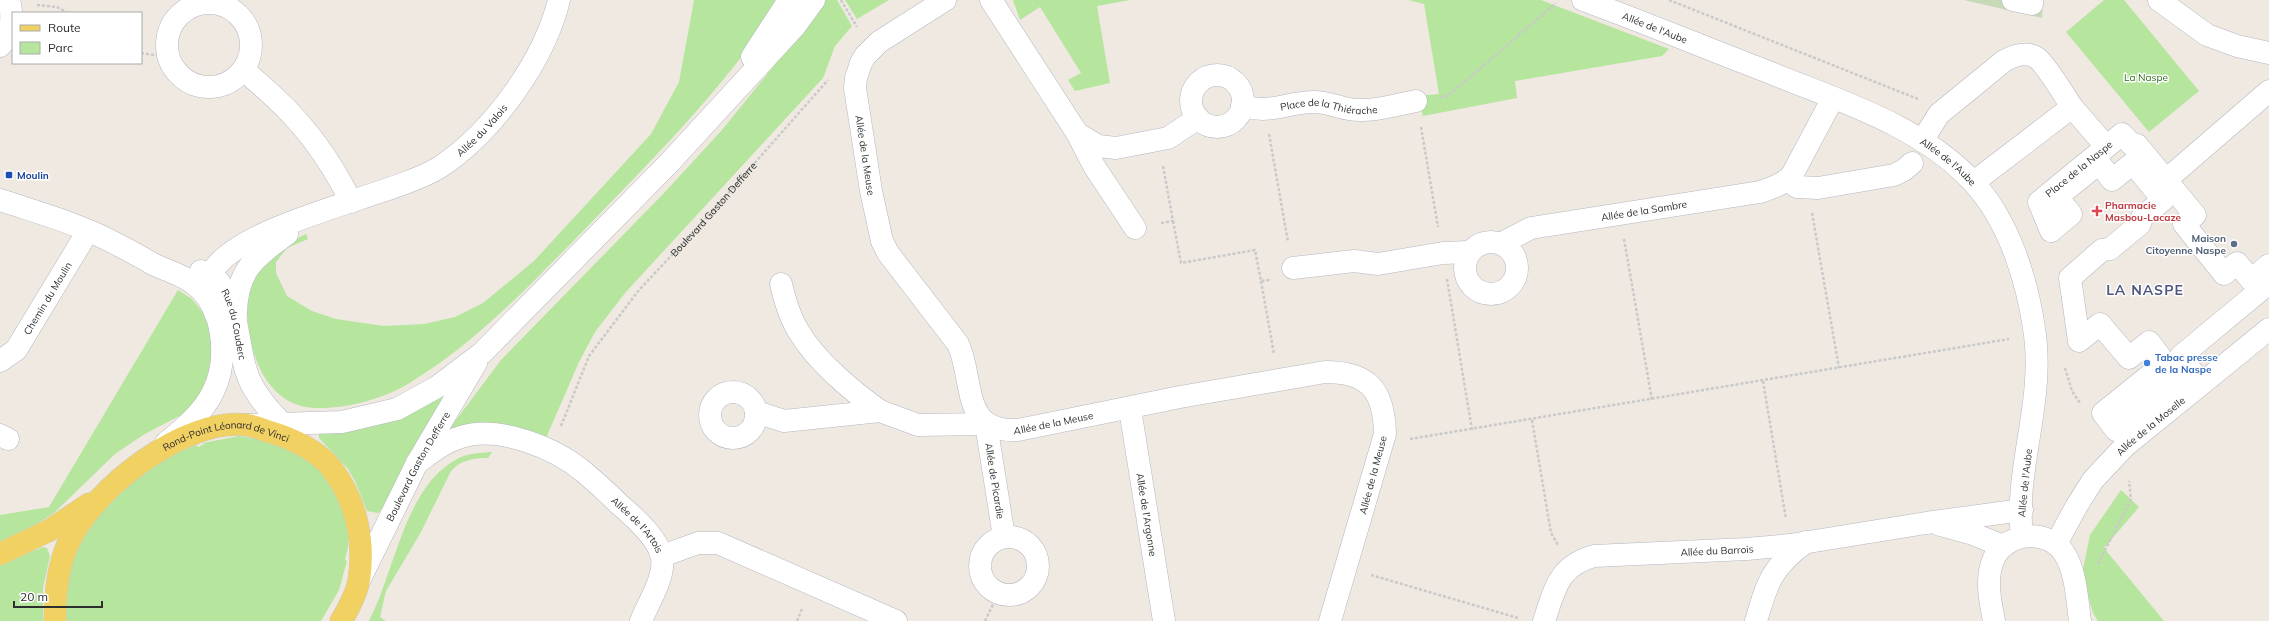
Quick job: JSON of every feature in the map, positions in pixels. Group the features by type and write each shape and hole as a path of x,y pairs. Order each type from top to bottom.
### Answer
{"main road":[{"name":"Rond-Point Léonard de Vinci","path":"55,621 54,591 69,542 86,517 106,492 131,470 158,451 183,437 210,428 229,425 248,425 285,436 307,448 331,468 349,497 359,530 361,555 359,582 341,621"},
{"path":"0,554 50,530 106,492"}],"street":[{"path":"0,46 10,29 12,14 9,0"},
{"name":"Allée du Valois","path":"210,276 226,258 254,239 278,228 413,180 438,168 473,141 489,125 531,65 554,20 560,0"},
{"name":"Boulevard Gaston Defferre","path":"720,106 790,0"},
{"name":"Boulevard Gaston Defferre","path":"248,425 342,422 397,409 437,387 482,354 669,163 795,26 814,0"},
{"name":"Allée de la Meuse","path":"945,0 878,42 870,50 858,70 856,99 882,241 888,253 958,344 965,366 974,408 986,424 994,429 1005,431 1018,430 1130,409 1180,397 1325,372 1344,372 1362,378 1370,384 1380,402 1385,424 1383,443 1330,621"},
{"path":"991,0 1077,132 1094,166 1135,228"},
{"name":"Allée de l'Aube","path":"1583,0 1681,36 1833,98 1922,141 1960,169 1974,182 1988,201 2013,250 2022,275 2035,335 2036,389 2025,470 2022,536"},
{"path":"2013,0 2032,4 2032,0"},
{"path":"2159,0 2207,34 2237,46 2269,53"},
{"path":"204,2 220,4 238,14 249,30 252,52 244,70 229,84 209,88 191,84 174,70 168,57 168,34 172,24 179,15 204,2"},
{"path":"1922,141 1939,114 2004,61 2011,57 2026,54 2037,58 2072,106 2104,144"},
{"path":"244,70 292,115 313,140 338,177 351,202"},
{"path":"1210,76 1227,77 1234,82 1243,98 1242,106 1234,120 1224,126 1211,126 1198,118 1193,111 1192,94 1202,79 1210,76"},
{"path":"2166,180 2269,91"},
{"path":"1833,98 1802,158 1788,180 1797,187 1808,188 1894,175 1912,163"},
{"name":"Place de la Thiérache","path":"1242,106 1265,110 1312,102 1329,103 1349,109 1370,109 1416,101"},
{"path":"1974,182 2072,106"},
{"path":"1077,132 1090,142 1107,148 1159,140 1175,135 1198,118"},
{"name":"Place de la Naspe","path":"2269,265 2251,280 2237,263 2224,274 2184,224 2195,215 2137,145 2132,145 2122,134 2039,202 2051,231 2071,214 2057,197 2099,162 2112,180 2133,162 2163,200 2142,217 2140,224 2110,249 2102,250 2070,278 2079,341 2100,324 2129,358 2149,342 2165,363 2103,413 2116,430 2174,382 2178,387 2193,373 2181,356 2269,283"},
{"name":"Allée de la Sambre","path":"1293,268 1354,261 1378,264 1443,253 1469,252 1484,242 1502,243 1532,228 1760,192 1788,180"},
{"name":"Rue du Couderc","path":"0,200 88,230 191,281 201,290 215,313 219,323 222,353 218,382 213,394 191,422 158,451"},
{"name":"Allée du Valois","path":"236,321 239,284 247,268 267,248 312,216"},
{"name":"Chemin du Moulin","path":"0,361 16,350 88,230"},
{"path":"1469,252 1464,268 1470,285 1485,294 1494,294 1509,287 1517,271 1514,255 1502,243"},
{"name":"Rue du Couderc","path":"124,247 196,269 218,281 225,291 236,321 240,349 252,386 281,423 307,448"},
{"path":"210,276 207,290 215,313"},
{"path":"782,284 785,302 804,338 827,364 865,400 880,411 918,425 986,424"},
{"name":"Allée de la Moselle","path":"2056,544 2076,507 2093,480 2125,446 2269,328"},
{"name":"Boulevard Gaston Defferre","path":"359,582 417,463 482,354"},
{"name":"Allée de l'Argonne","path":"1130,409 1164,621"},
{"path":"756,412 784,422 880,411"},
{"name":"Allée de Picardie","path":"986,424 1004,537"},
{"name":"Allée de l'Artois","path":"417,463 450,441 475,434 501,434 551,451 584,472 638,521 654,541 662,556 698,543 718,543 890,620"},
{"name":"Allée du Barrois","path":"1571,565 1594,556 1747,549 1799,543 1926,522 2022,510"},
{"name":"Allée du Barrois","path":"1926,522 1954,528 2003,546"},
{"path":"1994,621 1988,581 1995,557 2003,546 2022,536 2047,539 2056,544 2063,552 2070,566 2080,621"},
{"path":"1004,537 1014,537 1031,546 1036,554 1039,564 1038,574 1027,591 1018,595 998,594 983,582 979,564 987,547 1004,537"},
{"path":"1756,621 1773,573 1799,543"},
{"path":"641,621 658,579 662,556"},
{"path":"1544,621 1559,580 1571,565"}],"path":[{"path":"841,0 858,29"},
{"path":"1472,430 1416,101 1448,96 1559,0"},
{"path":"1670,0 1923,101 1939,114"},
{"path":"34,6 57,7 66,12"},
{"path":"854,33 864,25"},
{"path":"142,53 168,57"},
{"name":"Boulevard Gaston Defferre","path":"561,427 589,356 639,290 813,100 828,82 830,76"},
{"path":"1261,281 1294,276 1265,110"},
{"path":"1159,140 1181,262 1255,250 1279,380"},
{"path":"1808,188 1839,368"},
{"path":"1620,213 1652,400"},
{"path":"1135,228 1173,221"},
{"path":"1383,443 1472,430 2016,338"},
{"path":"2064,366 2072,391 2083,408"},
{"path":"1763,381 1799,543"},
{"path":"1532,420 1552,533 1571,565"},
{"path":"2095,569 2131,498 2125,446"},
{"path":"1346,568 1523,619"},
{"path":"985,621 998,594"}],"green space":[{"path":"694,0 782,0 738,62 664,147 545,270 503,311 459,349 435,366 411,382 377,398 340,407 315,408 300,405 287,400 276,391 266,380 254,353 250,339 246,307 247,293 251,280 263,263 288,243 306,234 308,239 287,248 276,262 276,273 287,296 312,311 336,319 384,326 424,324 455,317 483,303 534,261 651,134 679,82"},
{"path":"823,0 837,0 852,26 835,46 823,78 625,293 595,332 579,362 546,438 447,432 501,360 664,193 722,130 781,57"},
{"path":"845,0 889,0 857,19"},
{"path":"1013,0 1130,0 1097,6 1110,83 1075,91 1068,80 1081,73 1040,7 1020,20"},
{"path":"1408,0 1541,0 1669,49 1662,56 1515,81 1517,98 1423,116 1418,96 1439,94 1424,4"},
{"path":"1964,0 2043,0 2042,18"},
{"name":"La Naspe","path":"2104,0 2124,0 2199,91 2149,132 2066,32"},
{"path":"178,290 192,299 213,325 211,377 194,404 183,414 143,435 115,454 54,513 34,526 0,542 0,515 49,507"},
{"path":"452,387 428,423 381,510 378,513 367,511 356,483 348,469 319,438 319,431"},
{"path":"239,436 263,440 279,445 302,456 322,473 330,483 342,506 348,531 348,547 345,560 347,561 339,590 321,621 65,621 64,604 67,603 69,577 77,552 90,528 107,506 127,486 150,469 173,455 196,445 198,447 204,444 203,443"},
{"path":"492,452 488,458 468,460 459,464 451,471 421,532 386,591 380,617 386,621 369,621 404,531 414,508 426,488 441,470 459,458 471,454"},
{"path":"2121,490 2139,507 2104,548 2164,621 2098,621 2093,613 2082,574 2090,535"},
{"path":"43,547 47,548 50,556 43,588 43,621 0,621 0,564"}],"place":[{"name":"Moulin","path":"9,175"},
{"name":"Pharmacie Masbou-Lacaze","path":"2097,211"},
{"name":"Maison Citoyenne Naspe","path":"2234,244"},
{"name":"Tabac presse de la Naspe","path":"2147,363"}],"district":[{"name":"LA NASPE","path":"2145,290"}]}
